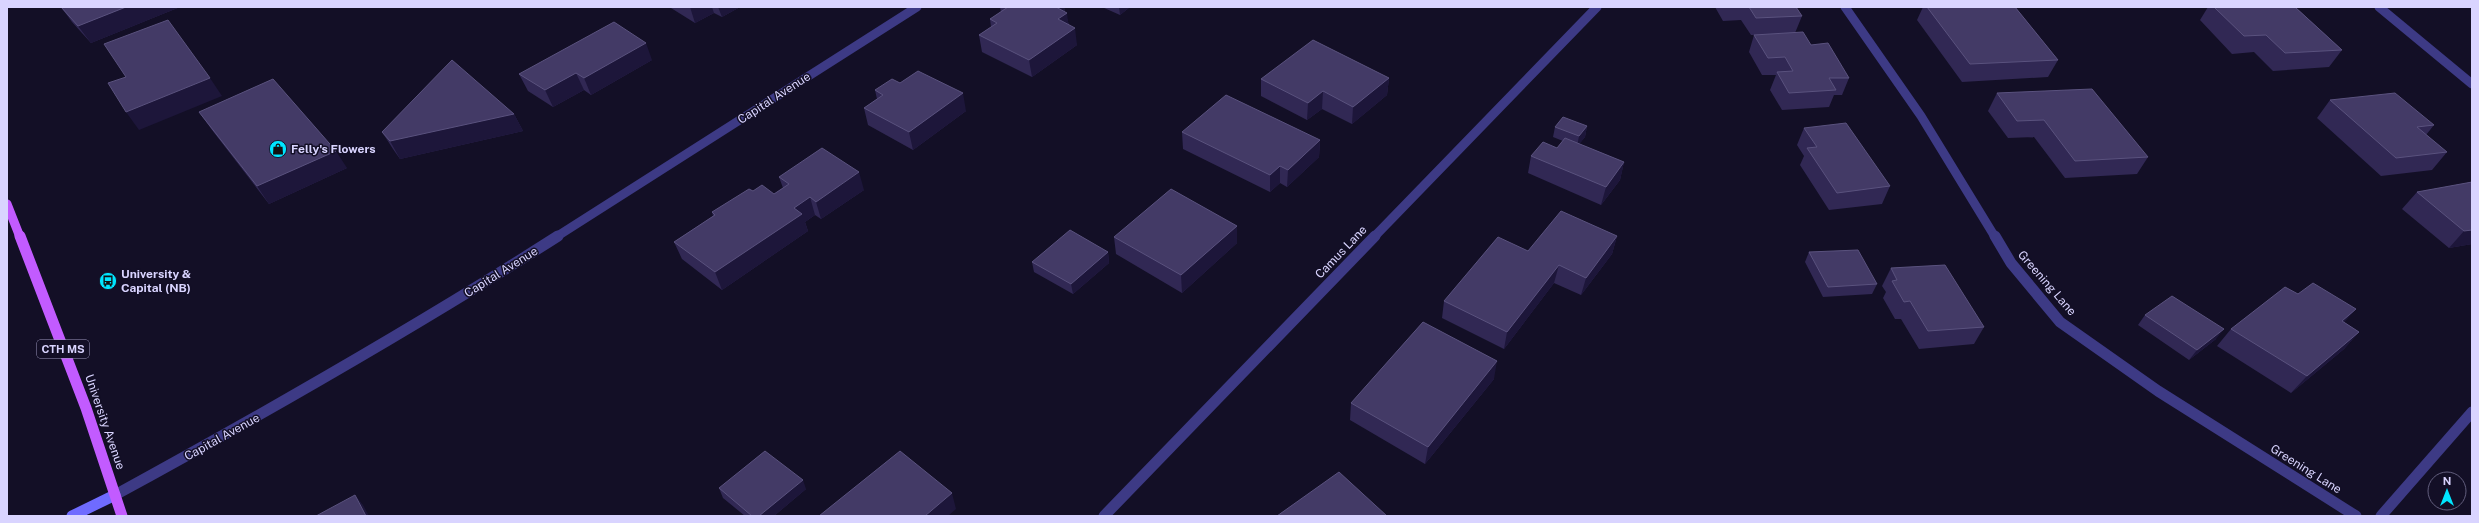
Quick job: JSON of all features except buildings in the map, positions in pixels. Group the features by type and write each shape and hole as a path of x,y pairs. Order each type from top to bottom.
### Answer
{"main road":[{"name":"University Avenue","path":"7,204 86,408 122,516"}],"street":[{"name":"Capital Avenue","path":"72,516 115,495 278,406 491,279 917,7"},
{"name":"Camus Lane","path":"1104,516 1597,7"},
{"name":"Greening Lane","path":"1845,7 1922,116 2011,263 2060,322 2158,391 2356,516"},
{"path":"2379,7 2472,84"},
{"path":"2381,516 2472,412"}],"place":[{"name":"Felly's Flowers","path":"278,149"},
{"name":"University & Capital (NB)","path":"108,281"}]}
